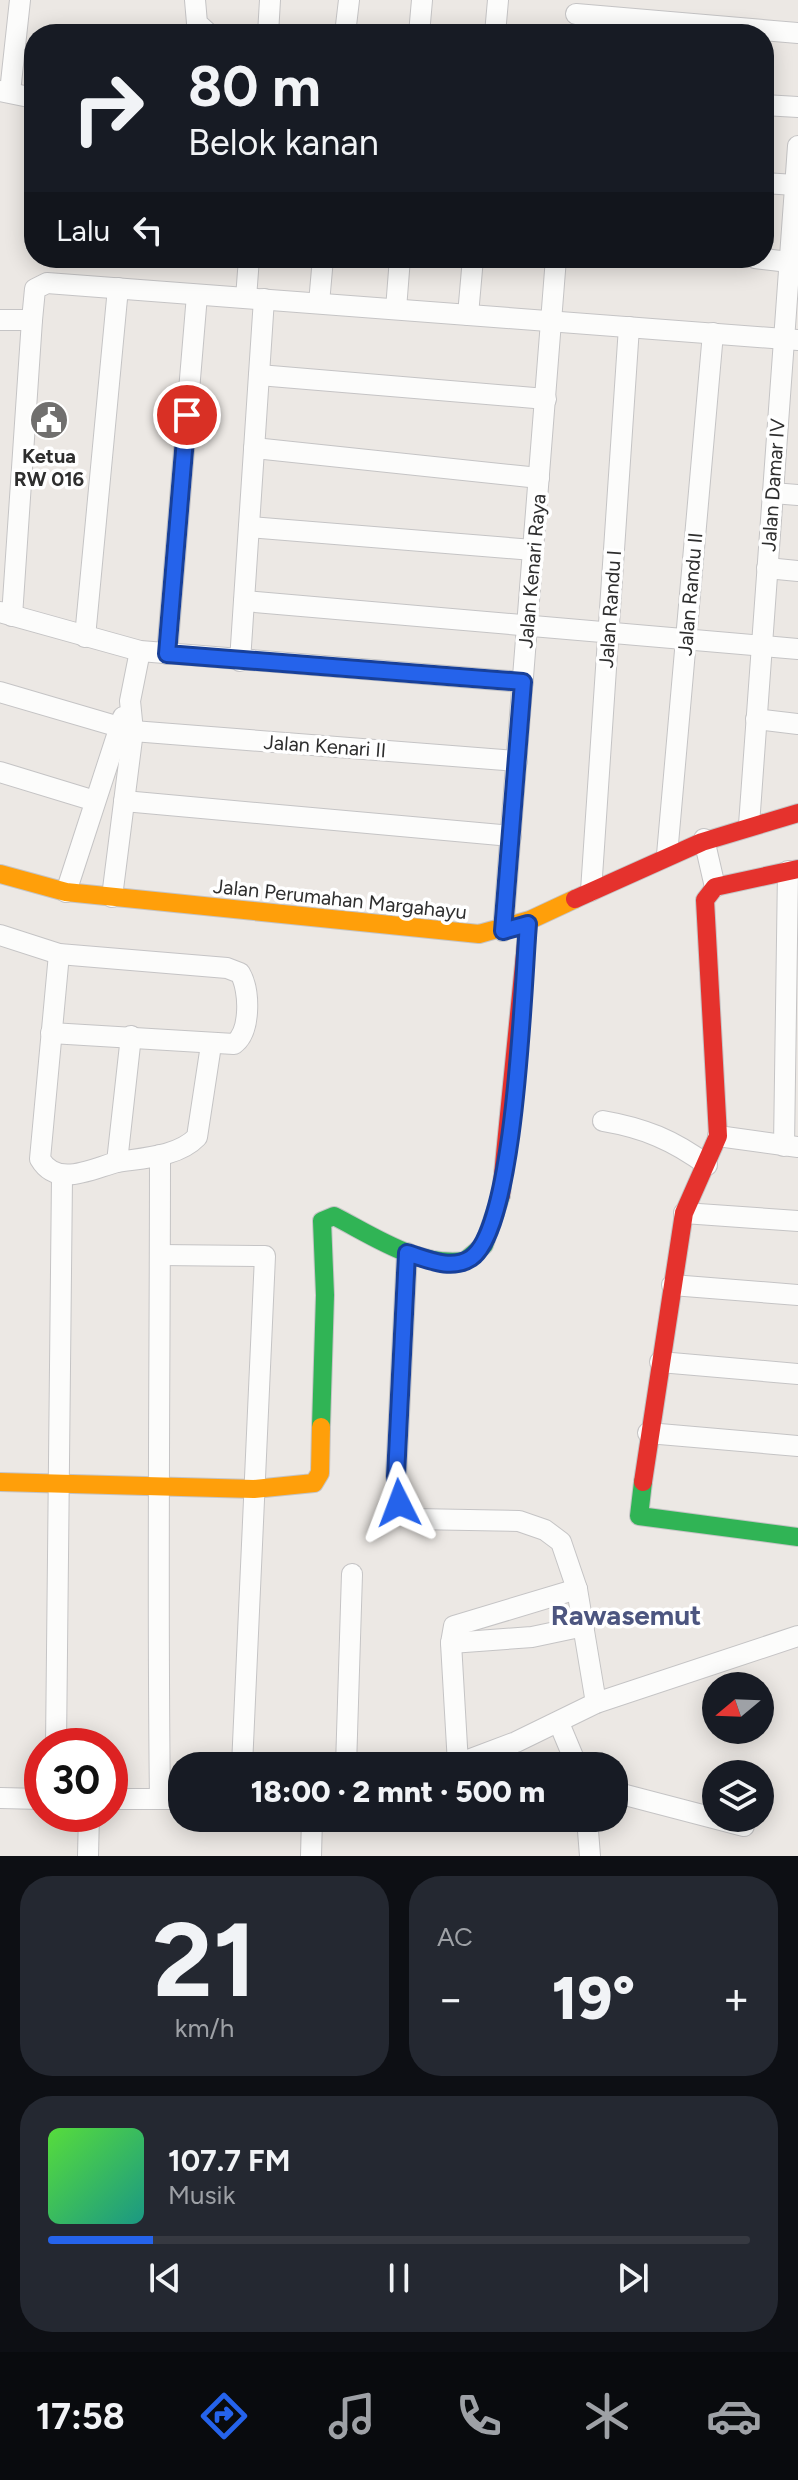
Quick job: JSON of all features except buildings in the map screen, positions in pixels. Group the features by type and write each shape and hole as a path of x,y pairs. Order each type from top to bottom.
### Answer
{"street":[{"path":"5,92 20,0"},
{"path":"195,0 198,24"},
{"path":"269,24 270,0"},
{"path":"346,24 349,0"},
{"path":"420,24 422,0"},
{"path":"496,24 498,0"},
{"path":"576,16 680,24"},
{"path":"774,31 798,33"},
{"path":"774,106 798,107"},
{"name":"Jalan Damar IV","path":"749,825 773,493 788,414 791,340 789,262 798,146"},
{"path":"774,184 795,185"},
{"path":"774,260 789,262"},
{"path":"240,661 259,375 250,268"},
{"path":"319,303 322,268"},
{"path":"396,309 399,268"},
{"path":"468,315 472,268"},
{"name":"Jalan Kenari Raya","path":"503,931 555,268"},
{"path":"523,682 140,651 6,614 35,289 41,285 118,288 791,340"},
{"path":"85,637 118,288"},
{"path":"167,654 197,295"},
{"path":"0,320 32,320"},
{"name":"Jalan Randu I","path":"591,891 629,327"},
{"name":"Jalan Randu II","path":"667,855 713,333"},
{"path":"259,375 546,399"},
{"path":"254,448 539,478"},
{"path":"773,493 798,495"},
{"path":"249,527 533,550"},
{"path":"767,568 798,571"},
{"path":"244,601 798,649"},
{"path":"112,897 124,801 125,730 140,651"},
{"name":"Jalan Kenari II","path":"0,692 125,730 517,761"},
{"path":"756,719 798,724"},
{"path":"66,892 95,801 125,730"},
{"path":"0,772 95,801"},
{"path":"124,801 511,836"},
{"name":"Jalan Perumahan Margahayu","path":"0,874 66,892 459,934 503,931 528,924 704,839 798,813"},
{"path":"704,839 715,887"},
{"path":"718,1136 791,1146 793,870 715,887 705,900 718,1136 684,1213 648,1433 639,1516 798,1537"},
{"path":"0,1482 254,1489 308,1486 320,1473 324,1218 334,1216 407,1253 454,1264 473,1257 485,1242 504,1181 528,924"},
{"path":"0,935 59,954 235,970 243,978 247,991 244,1032 234,1044 51,1033"},
{"path":"59,954 39,1155 46,1167 62,1177 117,1162 160,1155 187,1145 197,1137 211,1045"},
{"path":"117,1162 131,1036"},
{"path":"603,1121 637,1127 674,1141 707,1165"},
{"path":"160,1155 156,1486 160,1799"},
{"path":"56,1728 62,1177"},
{"path":"684,1213 798,1221"},
{"path":"407,1253 396,1476 402,1507 414,1519 505,1519 545,1530 561,1542 577,1589 596,1703"},
{"path":"160,1255 265,1256 243,1752"},
{"path":"672,1285 798,1295"},
{"path":"660,1362 798,1374"},
{"path":"648,1433 798,1446"},
{"path":"346,1752 352,1574"},
{"path":"455,1752 453,1628 459,1623 502,1614 577,1589"},
{"path":"451,1643 532,1637 584,1626"},
{"path":"487,1752 559,1723 596,1703 798,1636"},
{"path":"559,1723 571,1752"},
{"path":"628,1796 702,1815"},
{"path":"0,1798 24,1799"},
{"path":"128,1799 168,1799"},
{"path":"88,1856 89,1832"},
{"path":"311,1856 312,1832"},
{"path":"586,1855 587,1832"}],"traffic: fast":[{"path":"321,1427 325,1295 322,1221 334,1216 413,1255 447,1262 465,1261 484,1245 501,1195"},
{"path":"643,1482 639,1516 798,1537"}],"traffic: slow":[{"path":"0,874 66,892 479,934 530,920 575,899"},
{"path":"0,1482 254,1489 314,1483 320,1473 321,1427"}],"traffic: jam":[{"path":"575,899 702,842 798,813"},
{"path":"643,1482 684,1213 718,1136 705,900 715,887 798,869"},
{"path":"501,1195 528,924"}],"place":[{"name":"Ketua RW 016","path":"49,420"}],"district":[{"name":"Rawasemut","path":"626,1615"}],"route":[{"path":"187,415 167,654 523,682 503,931 528,924 504,1181 485,1242 473,1257 463,1262 445,1264 407,1253 396,1476 399,1503"}]}
